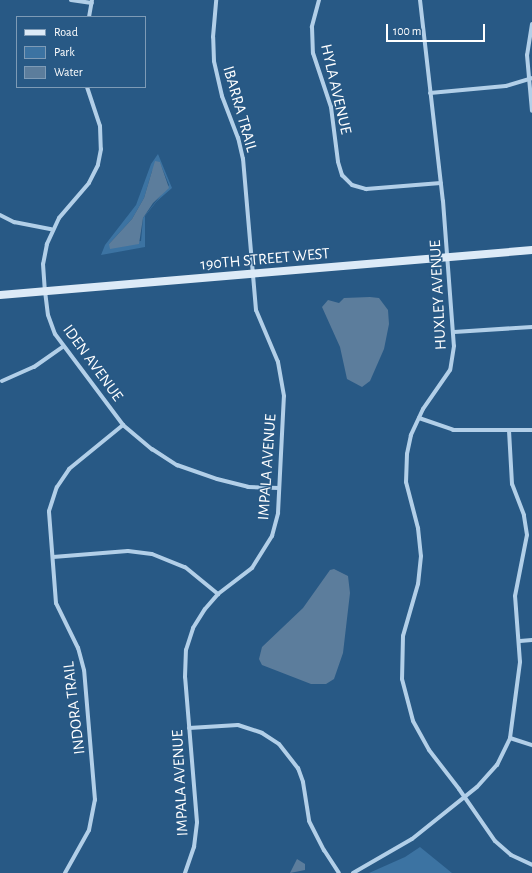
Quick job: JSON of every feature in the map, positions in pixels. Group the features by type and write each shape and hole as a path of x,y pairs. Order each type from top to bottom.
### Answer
{"street":[{"path":"71,0 92,2 89,16"},
{"name":"IBARRA TRAIL","path":"216,0 213,37 214,61 222,96 238,138 243,159 253,273"},
{"name":"HYLA AVENUE","path":"319,0 312,27 313,53 331,107 338,162 342,175 352,185 366,189 441,183"},
{"name":"HUXLEY AVENUE","path":"420,0 441,183 454,332 454,353 450,370 418,418 409,444 406,472 408,491 419,537 420,566 403,636 402,679 409,711 423,741 465,797 495,841 512,855 532,865"},
{"path":"532,24 527,56 532,111"},
{"path":"430,93 506,86 530,79"},
{"name":"IDEN AVENUE","path":"87,88 101,134 98,165 86,188 51,229 44,258 45,291 50,322 63,347 123,425 162,456 188,470 233,484 279,488"},
{"path":"0,216 14,222 51,229"},
{"name":"190TH STREET WEST","path":"0,295 532,250"},
{"name":"IMPALA AVENUE","path":"184,873 194,847 197,822 184,671 186,650 196,622 218,594 245,576 265,551 277,519 283,384 278,362 258,315 253,273"},
{"path":"454,332 532,326"},
{"path":"2,382 34,367 63,347"},
{"path":"418,418 453,430 532,430"},
{"name":"INDORA TRAIL","path":"64,873 89,830 95,800 84,670 78,648 56,603 49,511 56,487 75,463 123,425"},
{"path":"352,873 412,839 465,797 492,771 510,738 519,671 520,641 515,596 526,553 527,530 512,484 509,431"},
{"path":"53,557 128,551 152,554 190,570 218,594"},
{"path":"520,641 532,640"},
{"path":"189,728 238,725 262,733 279,744 298,768 303,782 309,821 324,850 339,873"},
{"path":"510,738 532,745"}],"green space":[{"path":"158,154 172,188 157,201 145,216 145,247 101,255 105,245 136,205 151,164","holes":["160,163 169,185 143,218 141,241 109,244 132,219 144,198 152,171"]},
{"path":"420,847 452,873 369,873 405,857"}],"water":[{"path":"155,161 160,162 169,188 153,203 143,218 139,244 110,249 109,244 132,219 144,198"},
{"path":"344,298 379,298 388,310 389,324 384,349 370,381 362,387 347,379 340,347 322,307 328,300 339,303"},
{"path":"334,569 348,576 350,593 343,653 334,679 326,684 311,684 262,665 259,659 262,647 303,608 330,570"},
{"path":"297,859 305,864 305,870 290,873"}]}
